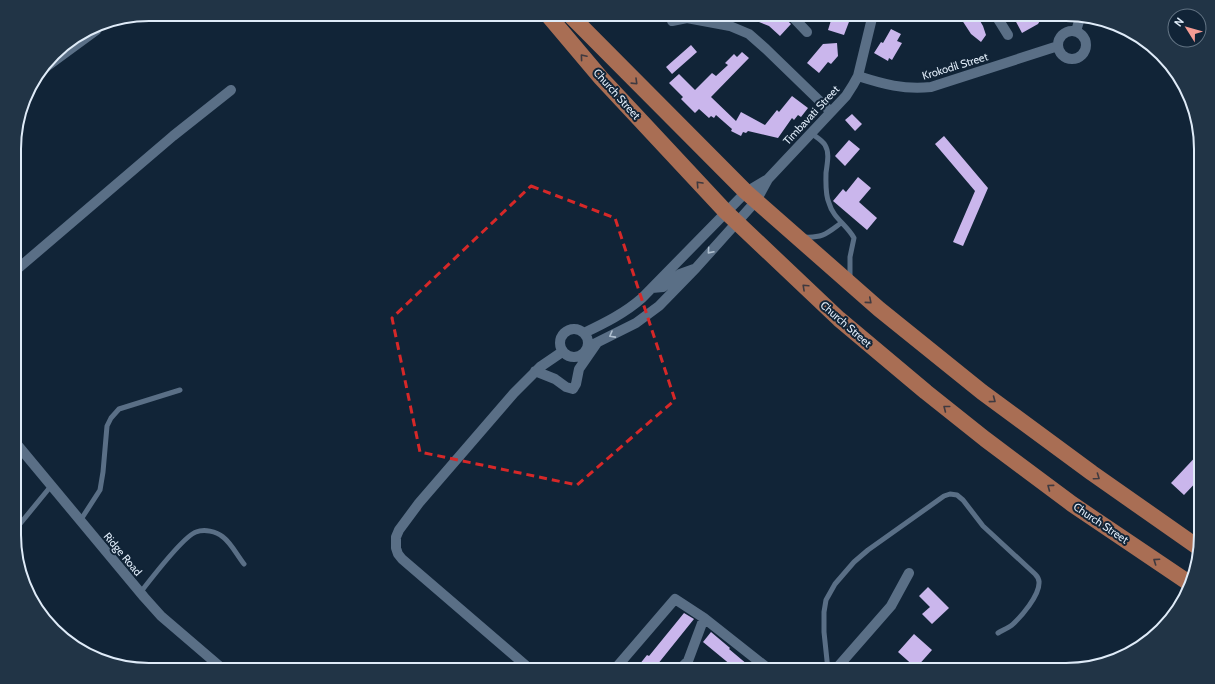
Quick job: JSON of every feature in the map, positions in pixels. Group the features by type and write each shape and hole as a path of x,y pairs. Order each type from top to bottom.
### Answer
{"main road":[{"name":"Church Street","path":"553,21 601,78 731,217 839,319 985,439 1072,504 1185,580"},
{"name":"Church Street","path":"576,21 751,197 879,309 982,392 1092,473 1194,544"}],"street":[{"path":"702,21 730,26 749,34 766,48 831,112"},
{"path":"797,21 807,32"},
{"name":"Timbavati Street","path":"731,217 846,96 854,85 858,76 871,21"},
{"path":"1000,21 1008,35"},
{"path":"1076,31 1079,22"},
{"path":"1076,31 1083,36 1086,45 1085,49 1079,56 1070,58 1066,57 1062,54 1058,46 1060,38 1063,34 1076,31"},
{"name":"Krokodil Street","path":"858,76 901,88 915,89 930,87 1058,46"},
{"path":"21,265 173,136 231,90"},
{"name":"Timbavati Street","path":"731,217 751,197"},
{"path":"593,345 588,342 581,330 571,329 563,334 559,343 562,352 565,355 574,358 583,355 593,345 636,323 675,290 696,268 731,217"},
{"path":"584,333 631,308 731,217"},
{"path":"652,288 663,287 680,274 696,268"},
{"path":"535,371 555,379 566,387 573,389 576,384 578,368 593,345"},
{"path":"523,663 402,559 398,554 395,543 399,530 419,503 514,393 535,371 562,352"},
{"name":"Ridge Road","path":"21,449 161,616 216,663"},
{"path":"841,663 892,606 909,573"},
{"path":"620,663 675,599 704,618 761,663"},
{"path":"686,663 704,618"}],"lane":[{"path":"55,64 98,32"},
{"path":"811,133 826,147 828,157 826,173 828,202 831,210 854,238 850,257 850,284"},
{"path":"797,237 822,236 841,222"},
{"path":"80,521 100,490 107,426 111,418 120,409 180,390"},
{"path":"21,523 51,486"},
{"path":"827,663 824,632 824,612 826,600 835,584 854,562 868,550 935,501 950,494 957,495 963,500 983,526 1024,563 1038,578 1038,591 1031,602 1012,624 998,633"},
{"path":"140,592 181,544 195,532 206,530 223,537 244,564"}],"highlighted area":[{"path":"531,186 615,218 675,400 577,485 420,452 392,318"}],"building":[{"path":"788,21 791,24 780,36 769,26 759,22"},
{"path":"831,21 849,21 844,35 828,30"},
{"path":"963,21 980,21 986,35 981,42 971,34"},
{"path":"1016,21 1040,21 1038,24 1022,33"},
{"path":"891,29 901,34 897,41 902,43 892,60 889,58 888,61 874,53 881,42 883,43"},
{"path":"837,43 838,56 831,64 828,62 819,73 807,63 823,44"},
{"path":"691,45 697,52 672,74 666,67"},
{"path":"742,52 749,58 711,97 736,121 741,112 765,125 777,110 779,112 792,96 808,108 801,117 798,115 794,120 792,118 778,138 748,131 746,133 743,132 741,136 731,131 732,129 716,115 714,118 711,116 709,118 699,109 695,113 681,99 683,97 669,83 679,74 695,90 712,73 716,76 728,65 725,63 734,54 737,57"},
{"path":"852,114 862,124 855,131 845,120"},
{"path":"944,136 988,188 963,246 953,242 975,191 935,144"},
{"path":"849,140 860,149 845,166 835,156"},
{"path":"858,177 871,188 859,202 877,218 867,230 833,201 843,189 846,192"},
{"path":"1194,458 1194,484 1184,495 1171,483"},
{"path":"928,587 949,608 932,624 922,614 930,607 919,596"},
{"path":"684,613 694,619 659,663 641,663 647,655 649,656"},
{"path":"711,632 746,663 728,663 703,642"},
{"path":"914,634 932,650 920,663 910,663 898,652"}]}
